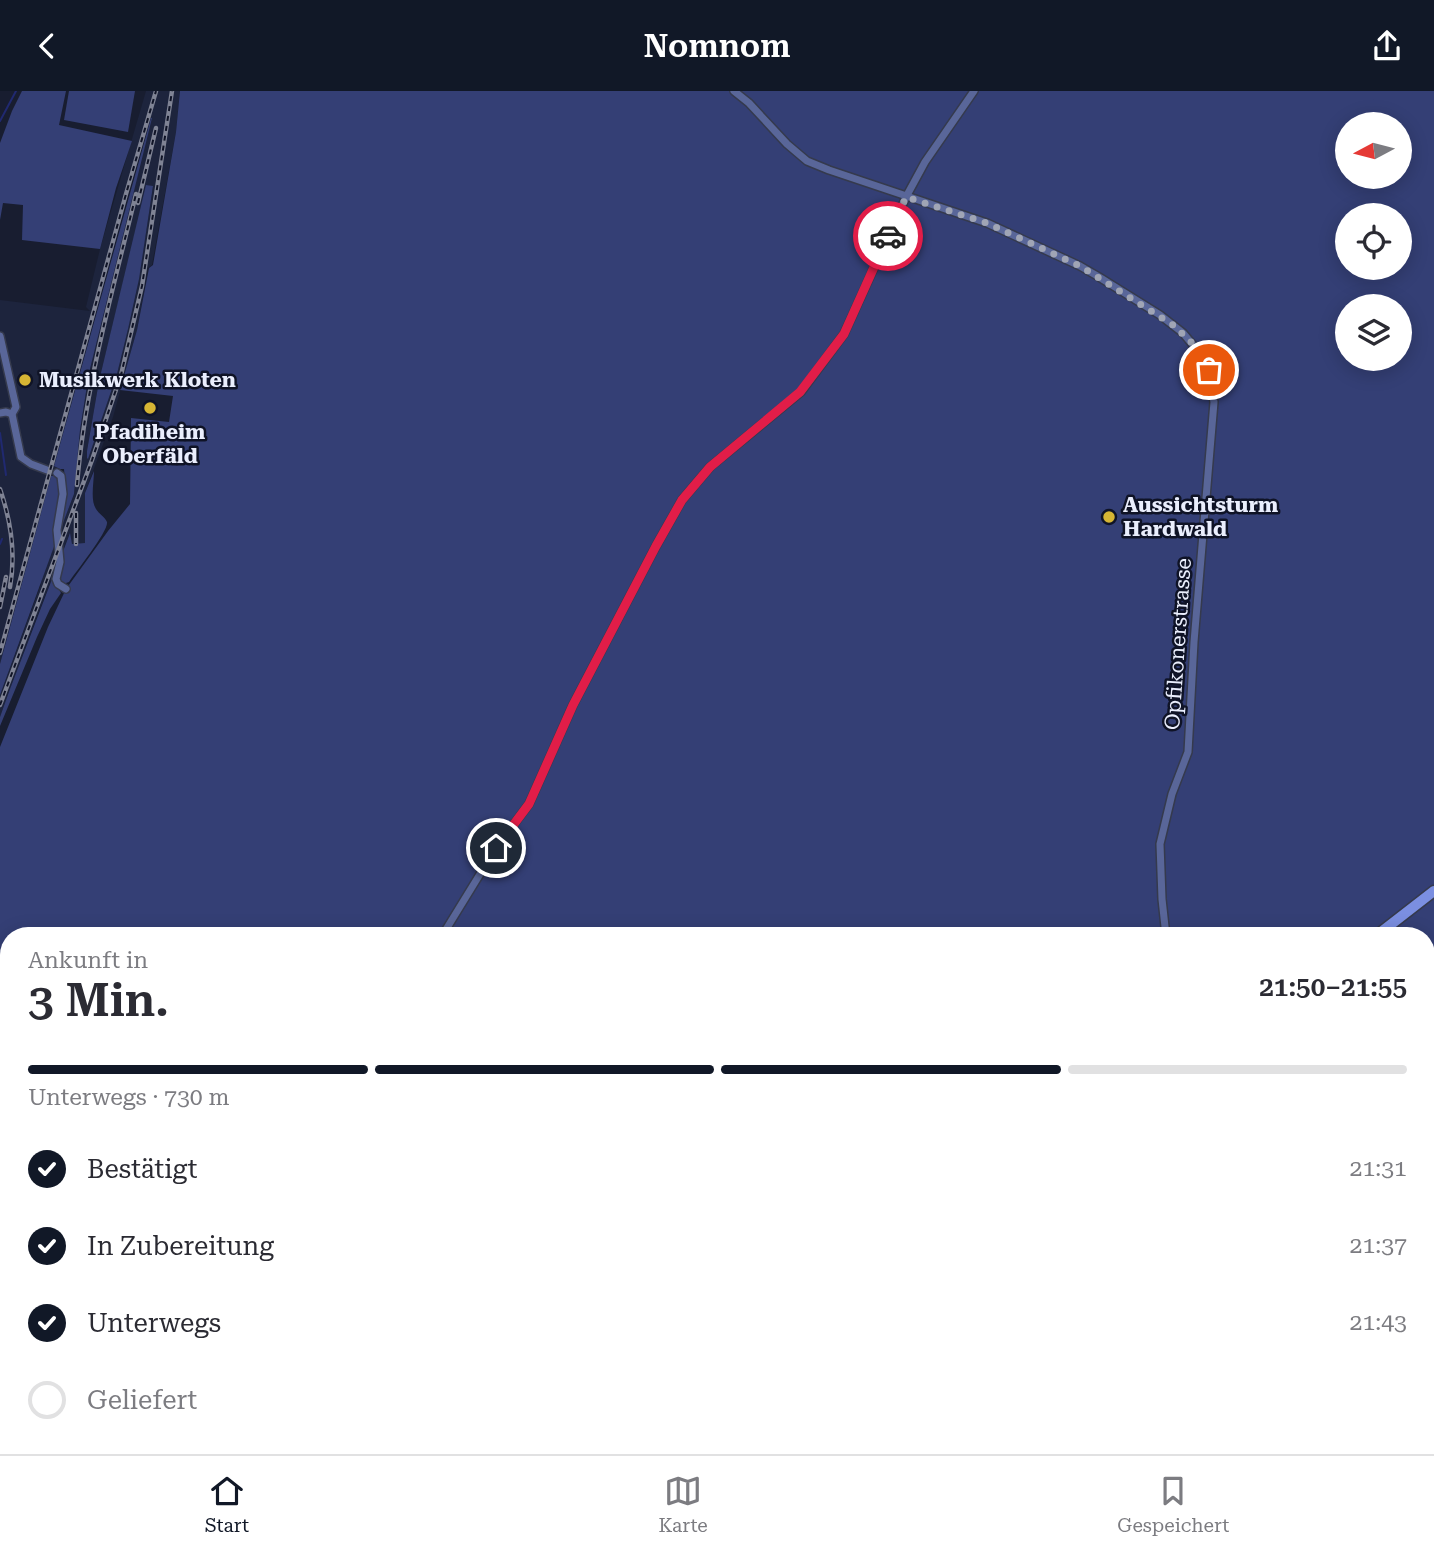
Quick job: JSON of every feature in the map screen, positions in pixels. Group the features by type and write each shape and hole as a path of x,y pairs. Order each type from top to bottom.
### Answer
{"street":[{"name":"Opfikonerstrasse","path":"734,91 807,161 987,223 1080,266 1173,325 1191,342 1209,370 1214,402 1194,642 1188,752 1172,794 1160,844 1165,927"},
{"path":"448,927 496,848 529,804 573,705 682,500 710,467 800,392 844,334 906,197 925,162 974,91"},
{"path":"0,336 16,407 12,414 21,457 47,470"},
{"path":"1,413 12,414"},
{"path":"57,473 61,476 63,490 57,528 60,562 56,579 58,584 66,589"},
{"path":"1388,927 1434,891"}],"shaded area":[{"path":"22,91 66,91 59,125 132,141 100,249 22,240 23,205 3,203 0,220 0,143"},
{"path":"69,91 135,91 128,132 64,120"},
{"path":"146,91 180,91 176,132 152,265 148,268 137,330 113,417 85,493 85,543 72,544 69,535 0,717 0,695 74,494 89,373 151,118 54,466 58,467 57,473 55,477 51,476 0,664 0,300 90,311 86,307","holes":["147,185 153,187 136,293 117,374 87,458 99,381"]},
{"path":"180,91 1434,91 1434,927 0,927 0,747 66,589 130,504 131,418 169,422 173,396 120,390 137,330 149,268 153,265 176,132"},
{"path":"151,118 89,373 74,494 60,531 66,494 64,469 54,466"},
{"path":"146,185 153,186 139,279 117,374 88,459 87,451 99,381"},
{"path":"94,471 93,501 107,522 106,527 69,582 63,584 59,578 63,568 62,554 70,533 72,544 85,543 85,493"},
{"path":"51,476 58,476 61,490 56,541 0,695 0,664"},
{"path":"52,579 61,593 37,637 0,726 0,717"}],"waterway":[{"path":"0,121 16,91"},
{"path":"0,433 6,475"},
{"path":"0,544 2,539"}],"railway":[{"path":"0,653 156,91"},
{"path":"0,705 121,375 142,286 172,91"},
{"path":"138,203 156,128"},
{"path":"77,485 93,375 136,194"},
{"path":"0,489 11,538 13,562 10,587"},
{"path":"76,513 76,544"},
{"path":"0,607 6,577"}],"way so far":[{"path":"888,236 906,197 987,223 1080,266 1160,315 1183,333 1209,370"}],"place":[{"name":"Musikwerk Kloten","path":"25,380"},
{"name":"Pfadiheim Oberfäld","path":"150,408"},
{"name":"Aussichtsturm Hardwald","path":"1109,517"}],"route":[{"path":"496,848 529,804 573,705 682,500 710,467 800,392 844,334 888,236"}]}
